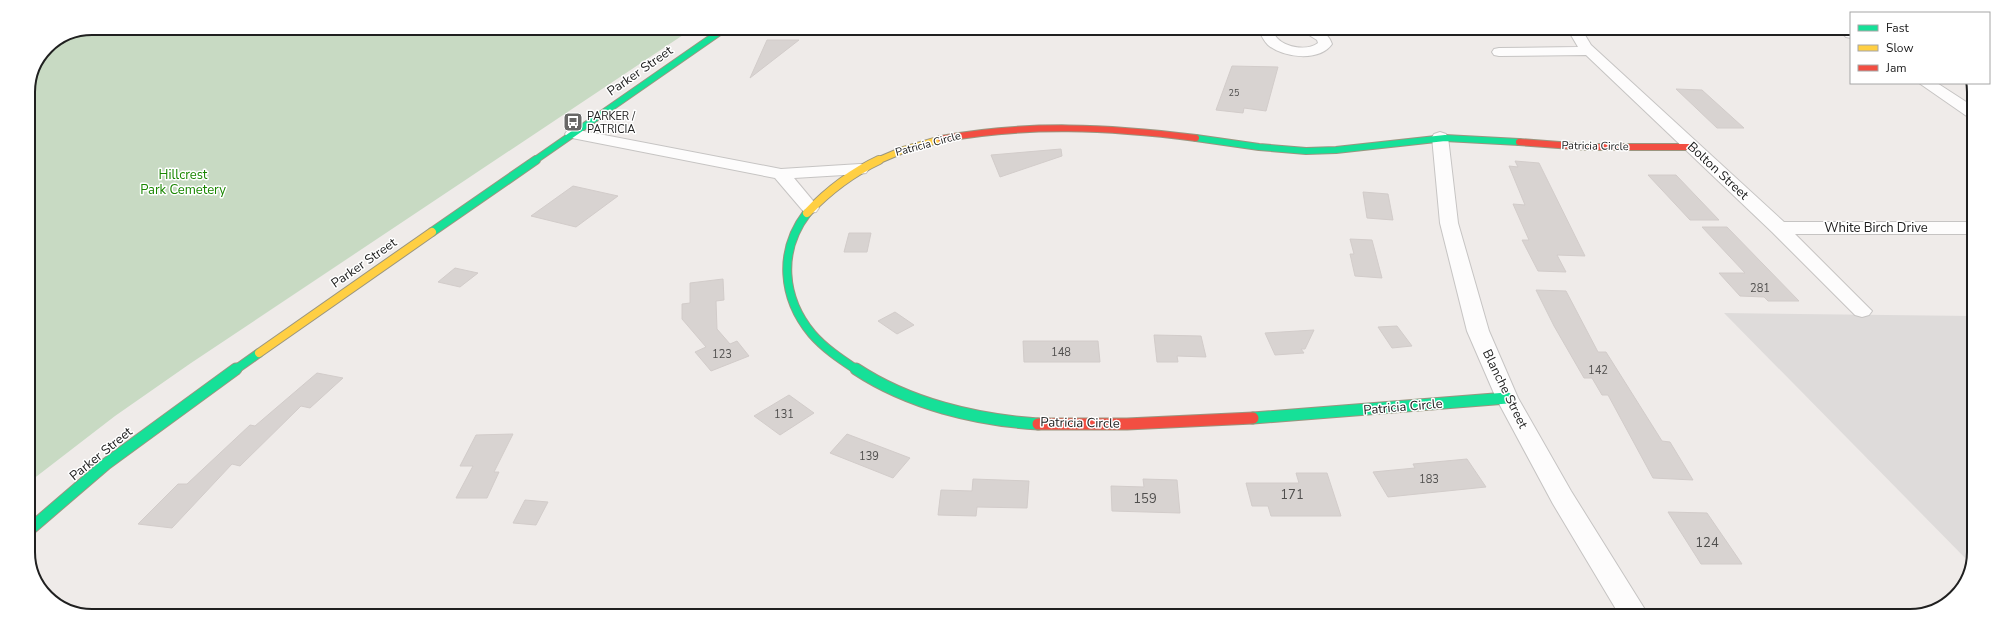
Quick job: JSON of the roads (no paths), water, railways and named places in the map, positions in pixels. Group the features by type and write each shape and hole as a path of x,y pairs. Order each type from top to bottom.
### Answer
{"street":[{"name":"Parker Street","path":"35,525 106,464 176,412 278,339 715,35"},
{"path":"1269,35 1273,42 1290,50 1313,50 1320,48 1325,44 1323,38 1319,35"},
{"name":"Bolton Street","path":"1576,35 1590,51 1779,228 1862,311"},
{"path":"1499,52 1590,51"},
{"path":"1929,84 1967,109"},
{"name":"Patricia Circle","path":"1507,398 1248,419 1099,425 1046,424 992,419 943,407 898,390 860,370 826,347 802,320 790,296 786,278 787,254 794,234 804,214 834,186 860,169 890,154 932,140 979,131 1028,128 1078,128 1160,134 1281,150 1307,151 1354,149 1440,137 1591,147 1692,147"},
{"name":"Patricia Circle","path":"573,134 781,174 860,169"},
{"name":"Blanche Street","path":"1440,137 1449,223 1478,331 1507,398 1562,497 1631,609"},
{"path":"781,174 810,208"},
{"name":"White Birch Drive","path":"1779,228 1967,228"}],"place":[{"name":"PARKER / PATRICIA","path":"573,122"}],"park label":[{"name":"Hillcrest Park Cemetery","path":"183,182"}]}
